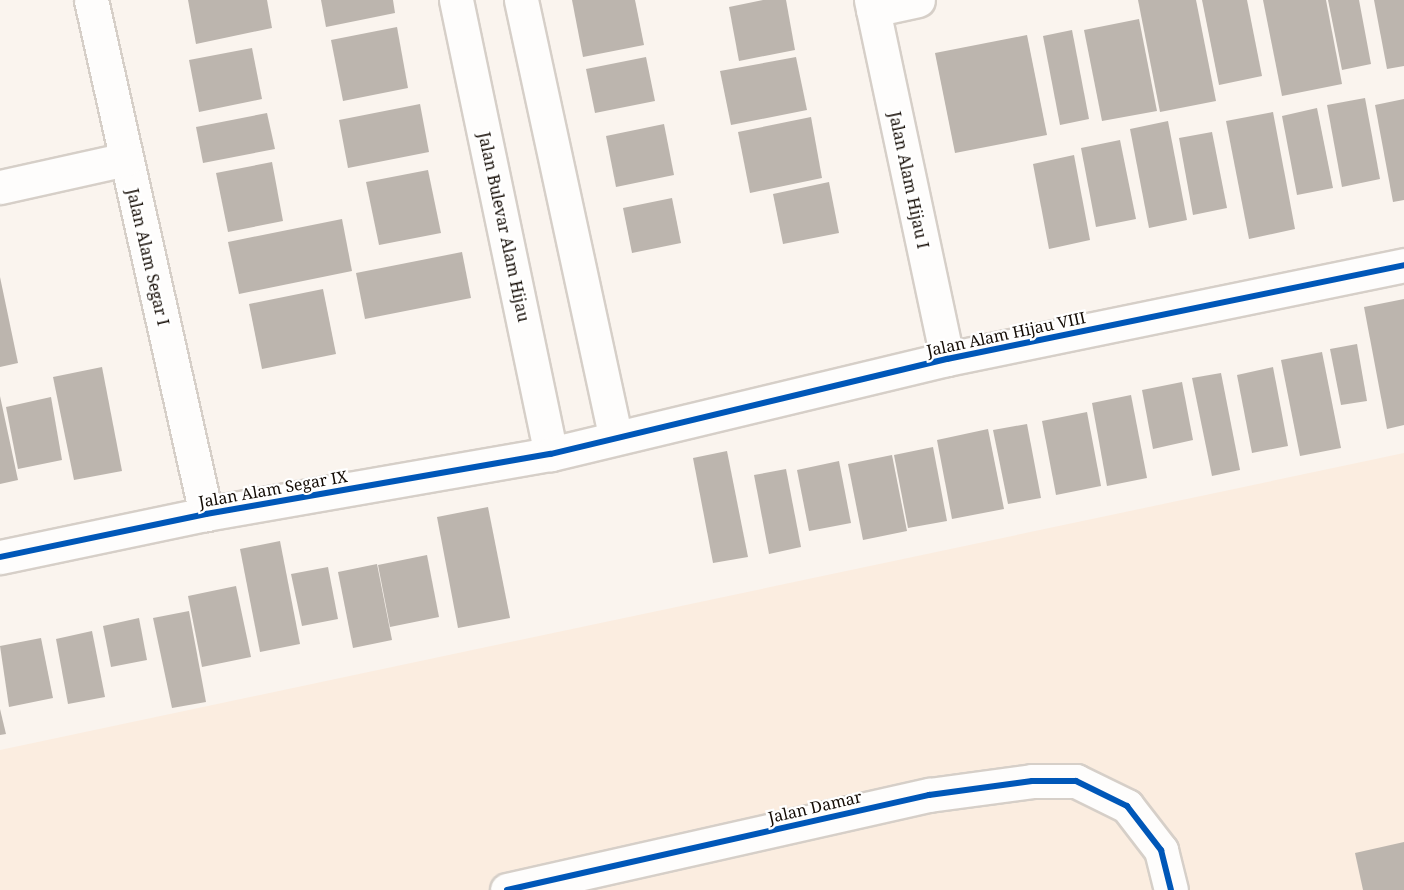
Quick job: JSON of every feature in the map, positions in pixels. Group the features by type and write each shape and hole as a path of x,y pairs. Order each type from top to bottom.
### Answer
{"street":[{"name":"Jalan Alam Segar I","path":"91,0 206,514"},
{"name":"Jalan Bulevar Alam Hijau","path":"456,0 552,454"},
{"path":"521,0 615,436"},
{"path":"872,5 918,0"},
{"name":"Jalan Alam Hijau I","path":"872,5 947,359"},
{"path":"0,187 126,159"},
{"name":"Jalan Alam Hijau VIII","path":"552,454 615,436 947,359 1404,265"},
{"name":"Jalan Alam Segar IX","path":"0,557 206,514 552,454"},
{"name":"Jalan Damar","path":"507,890 929,795 1032,781 1076,781 1127,806 1161,850 1171,890"}],"shaded area":[{"path":"1404,453 1404,890 0,890 0,750"}],"building":[{"path":"188,0 267,0 272,28 196,44"},
{"path":"321,0 393,0 395,13 326,27"},
{"path":"572,0 635,0 644,45 583,57"},
{"path":"763,0 786,0 795,50 739,61 729,7"},
{"path":"1138,0 1196,0 1216,101 1160,112"},
{"path":"1202,0 1247,0 1262,76 1219,85"},
{"path":"1263,0 1326,0 1342,84 1282,96"},
{"path":"1328,0 1359,0 1371,64 1342,70"},
{"path":"1374,0 1404,0 1404,66 1387,69"},
{"path":"1139,19 1157,111 1102,121 1084,30"},
{"path":"397,27 408,88 343,101 331,40"},
{"path":"1072,30 1089,119 1060,125 1043,36"},
{"path":"1027,35 1047,135 955,153 935,53"},
{"path":"252,48 262,99 199,112 189,60"},
{"path":"646,57 655,101 595,113 586,69"},
{"path":"796,57 807,110 731,125 720,71"},
{"path":"1365,98 1380,179 1342,187 1327,105"},
{"path":"1404,99 1404,200 1393,202 1375,105"},
{"path":"420,104 429,152 348,168 339,120"},
{"path":"1317,108 1333,188 1297,195 1282,116"},
{"path":"1273,112 1295,229 1249,239 1226,121"},
{"path":"267,113 275,149 203,163 196,127"},
{"path":"811,117 822,178 750,193 738,132"},
{"path":"1168,121 1187,220 1149,228 1130,129"},
{"path":"664,124 674,175 616,187 606,136"},
{"path":"1212,132 1227,208 1193,215 1179,138"},
{"path":"1120,140 1136,219 1096,227 1081,148"},
{"path":"1074,155 1090,240 1049,249 1033,164"},
{"path":"272,162 283,221 228,232 216,173"},
{"path":"428,170 441,233 379,245 366,182"},
{"path":"829,182 839,233 783,244 773,194"},
{"path":"672,198 681,243 632,253 623,208"},
{"path":"342,219 352,271 239,294 228,242"},
{"path":"462,252 471,298 365,319 356,273"},
{"path":"0,277 18,363 0,367"},
{"path":"323,289 336,354 262,369 249,304"},
{"path":"1404,299 1404,425 1387,429 1364,307"},
{"path":"1357,344 1367,401 1341,405 1330,349"},
{"path":"1322,352 1341,448 1300,456 1281,360"},
{"path":"102,367 122,471 74,480 53,377"},
{"path":"1273,367 1288,446 1252,453 1237,375"},
{"path":"1221,373 1240,470 1212,476 1192,378"},
{"path":"1182,382 1193,440 1153,449 1142,390"},
{"path":"1131,395 1147,478 1107,486 1092,403"},
{"path":"0,396 18,480 0,484"},
{"path":"51,397 62,460 18,469 6,407"},
{"path":"1087,412 1101,486 1056,495 1042,421"},
{"path":"1027,424 1041,498 1008,504 993,430"},
{"path":"988,429 1004,509 952,519 937,440"},
{"path":"933,447 947,521 908,528 894,455"},
{"path":"727,451 748,557 713,563 693,458"},
{"path":"892,455 907,531 863,540 848,464"},
{"path":"839,461 851,523 809,531 797,470"},
{"path":"786,469 801,547 769,554 754,475"},
{"path":"488,507 510,618 458,628 437,517"},
{"path":"280,541 300,644 260,652 240,549"},
{"path":"427,555 439,617 390,627 378,565"},
{"path":"377,564 392,640 353,648 338,572"},
{"path":"328,567 338,619 302,626 291,574"},
{"path":"236,586 251,657 202,667 188,596"},
{"path":"189,611 206,702 172,708 153,618"},
{"path":"139,618 147,660 111,667 103,626"},
{"path":"92,631 105,697 68,704 56,639"},
{"path":"41,638 53,698 9,707 0,646"},
{"path":"0,709 6,734 0,735"},
{"path":"1404,842 1404,890 1363,890 1355,853"}],"cycle path":[{"path":"0,557 206,514 551,454 947,359 1404,265"},
{"path":"507,890 929,795 1032,781 1076,781 1127,806 1161,850 1171,890"}]}
